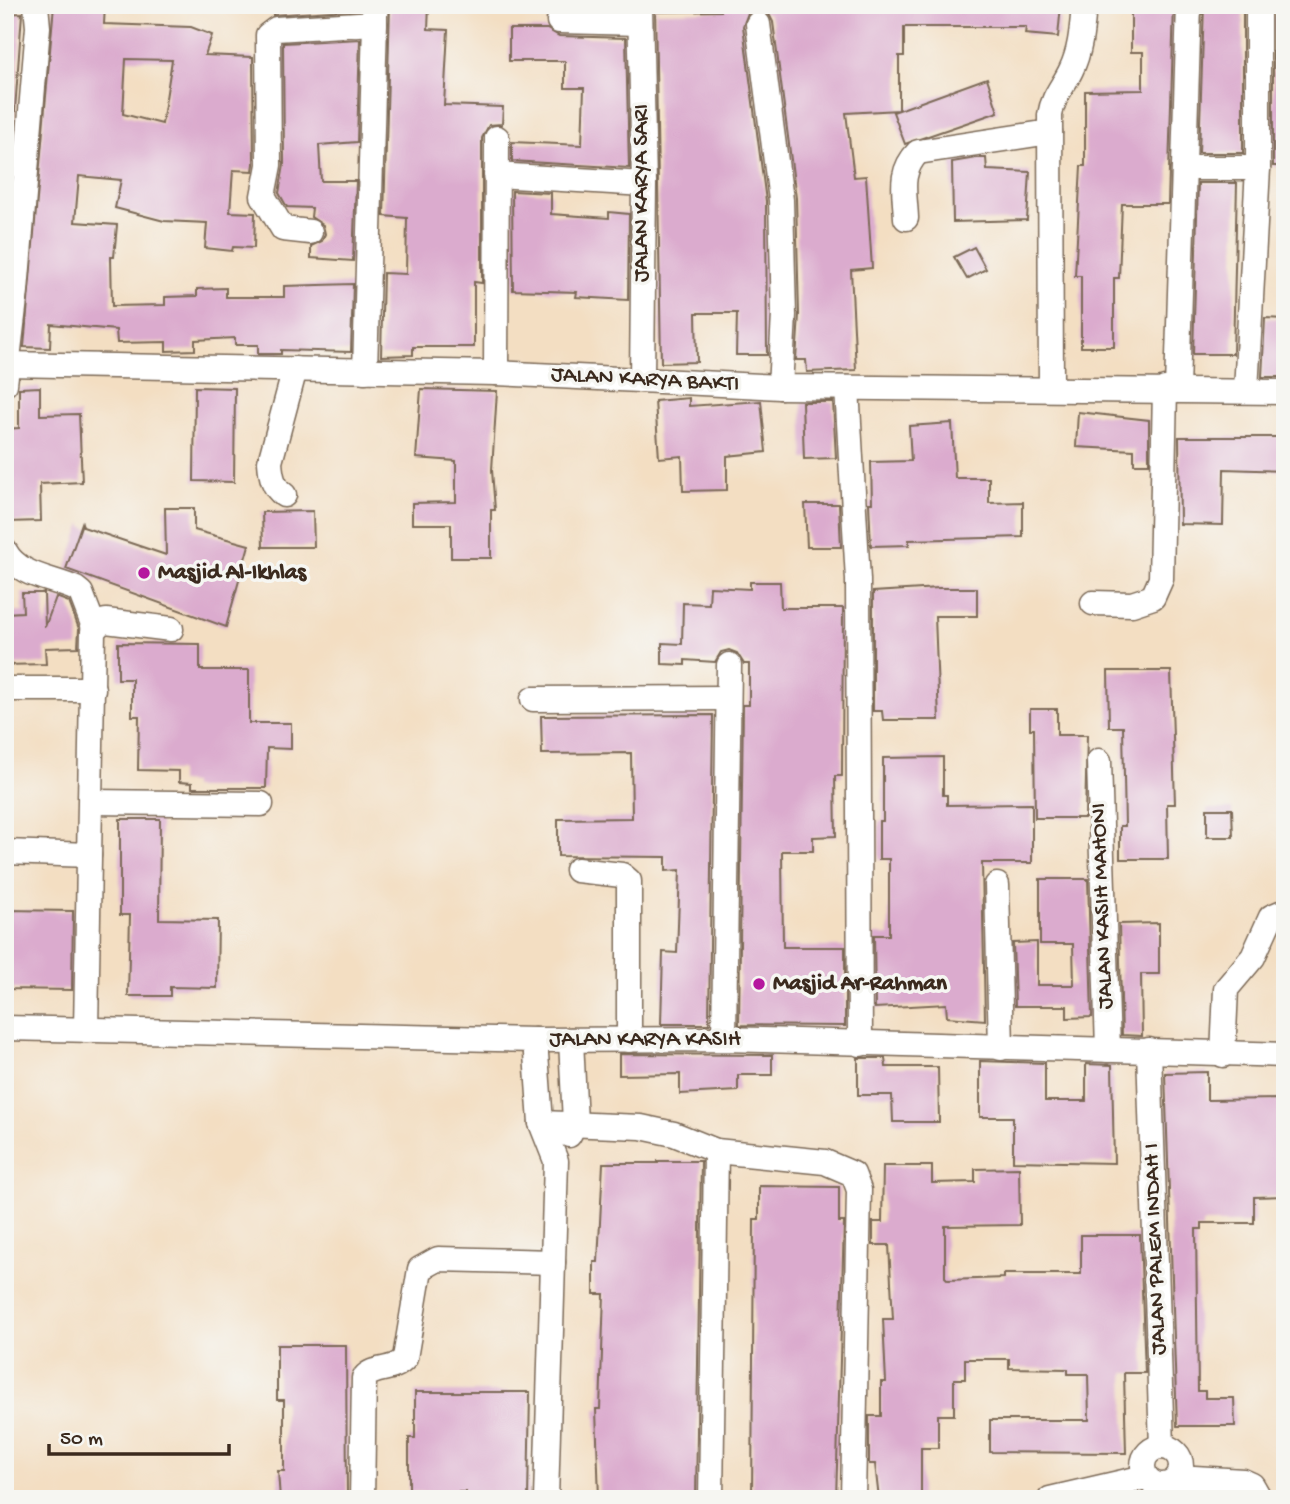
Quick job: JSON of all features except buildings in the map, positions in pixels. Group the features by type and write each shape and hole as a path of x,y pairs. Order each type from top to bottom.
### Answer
{"street":[{"path":"7,371 38,27 36,5"},
{"path":"1051,388 1052,102 1071,70 1081,41 1084,5"},
{"path":"1093,603 1132,604 1153,597 1161,579 1184,168 1189,5"},
{"path":"1246,391 1258,168 1258,5"},
{"path":"310,232 283,229 263,197 269,165 268,36 276,29 375,14 365,371"},
{"path":"559,21 640,14"},
{"name":"JALAN KARYA SARI","path":"640,14 644,184 642,380"},
{"path":"758,24 781,200 784,315 779,387"},
{"path":"906,218 904,181 907,164 918,152 936,147 1050,132"},
{"path":"497,138 503,373"},
{"path":"1184,168 1258,168"},
{"path":"496,175 644,184"},
{"path":"284,495 277,490 270,462 295,369"},
{"name":"JALAN KARYA BAKTI","path":"7,371 295,369 503,373 779,387 1285,392"},
{"path":"847,388 858,580 860,1044"},
{"path":"5,551 12,562 23,569 81,593 94,627 86,1030"},
{"path":"94,627 106,621 171,629"},
{"path":"724,1039 729,666"},
{"path":"5,689 93,689"},
{"path":"533,699 728,698"},
{"name":"JALAN KASIH MAHONI","path":"1100,761 1108,1050"},
{"path":"92,802 261,804"},
{"path":"5,852 89,855"},
{"path":"577,870 622,875 629,881 629,1040"},
{"path":"997,885 1001,1048"},
{"path":"1223,1055 1226,989 1253,957 1271,917 1285,911"},
{"name":"JALAN KARYA KASIH","path":"5,1028 535,1040 724,1039 1285,1055"},
{"path":"535,1040 541,1123 556,1161 546,1499"},
{"path":"556,1161 575,1123 571,1040"},
{"name":"JALAN PALEM INDAH I","path":"1149,1050 1162,1447"},
{"path":"541,1123 658,1130 716,1151 825,1162 846,1168 858,1181 853,1499"},
{"path":"711,1499 716,1151"},
{"path":"362,1499 364,1378 371,1372 396,1367 405,1358 420,1269 438,1259 552,1262"},
{"path":"1145,1476 1143,1459 1151,1451 1162,1447 1178,1455 1182,1466 1178,1477"},
{"path":"1056,1497 1145,1476 1161,1486 1178,1477 1243,1480 1252,1485 1260,1499"}],"place":[{"name":"Masjid Al-Ikhlas","path":"144,573"},
{"name":"Masjid Ar-Rahman","path":"759,984"}]}
